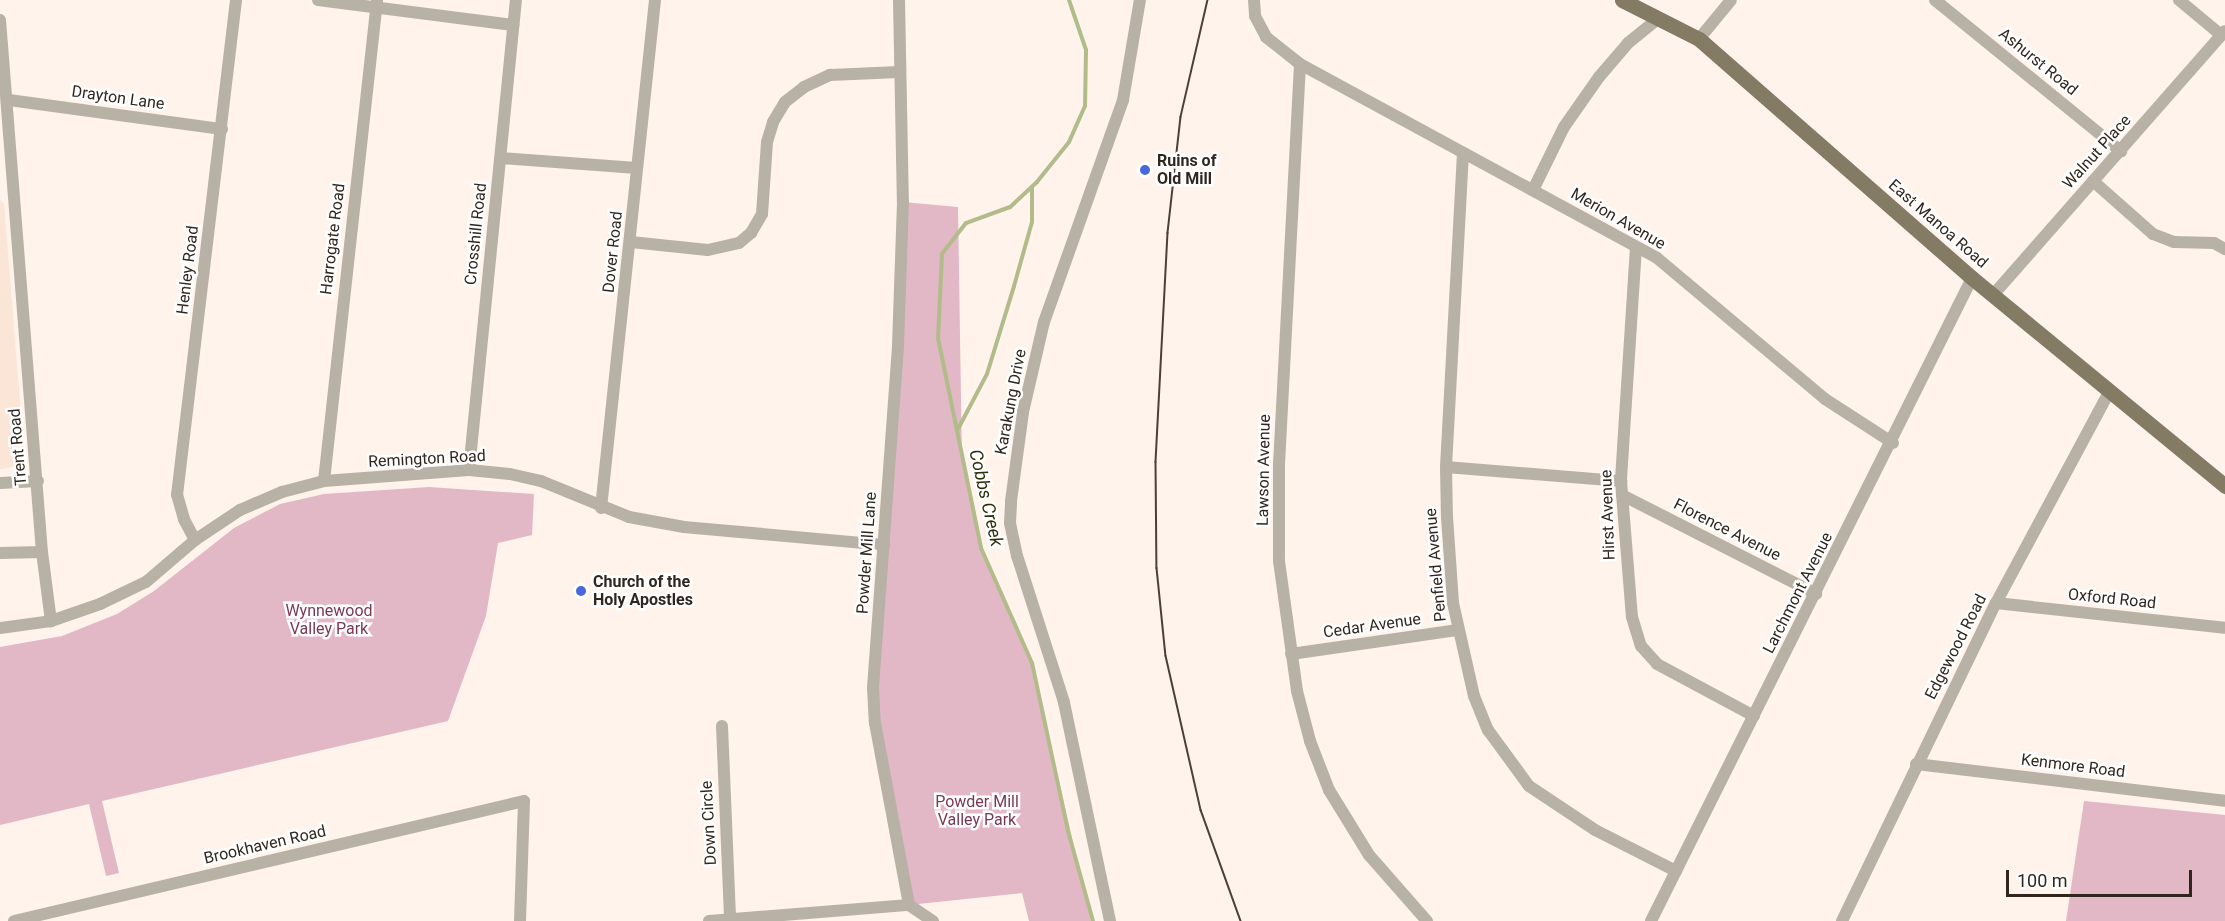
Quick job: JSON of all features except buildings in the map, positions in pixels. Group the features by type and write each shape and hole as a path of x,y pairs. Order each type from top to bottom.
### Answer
{"main road":[{"name":"East Manoa Road","path":"1622,0 1699,39 1972,278 2225,486"}],"street":[{"name":"Henley Road","path":"195,540 177,495 236,0"},
{"path":"318,0 376,4 513,25"},
{"name":"Crosshill Road","path":"470,470 516,0"},
{"name":"Dover Road","path":"601,508 655,0"},
{"name":"Powder Mill Lane","path":"899,0 903,202 884,545 873,688 875,723 909,905"},
{"name":"Karakung Drive","path":"1110,921 1060,685 1017,556 1010,523 1023,412 1044,322 1123,100 1140,0"},
{"path":"1254,0 1255,16 1266,37 1300,64"},
{"path":"1699,39 1731,0"},
{"name":"Ashurst Road","path":"1935,0 2121,151"},
{"path":"2180,0 2223,33"},
{"name":"Harrogate Road","path":"324,481 376,4"},
{"name":"Trent Road","path":"0,20 9,100 13,192 42,552 51,621"},
{"path":"1533,190 1564,128 1599,77 1628,43 1658,20"},
{"name":"Walnut Place","path":"1994,295 2223,33"},
{"name":"Merion Avenue","path":"1300,64 1657,258 1825,399 1893,443"},
{"name":"Lawson Avenue","path":"1300,64 1279,465 1279,561 1291,654 1310,741 1329,790 1369,855 1428,921"},
{"path":"631,242 708,250 739,243 751,233 762,214 767,142 773,122 785,102 804,87 830,75 899,72"},
{"name":"Drayton Lane","path":"9,100 222,129"},
{"name":"Penfield Avenue","path":"1463,153 1446,467 1449,552 1458,630 1474,696 1488,730 1529,786 1594,830 1676,871"},
{"path":"501,158 637,168"},
{"path":"2093,181 2153,234 2174,242 2214,243 2225,249"},
{"path":"0,193 13,192"},
{"name":"Hirst Avenue","path":"1636,247 1621,481 1627,586 1641,646 1657,664 1754,716"},
{"name":"Larchmont Avenue","path":"1651,921 1893,443 1972,278"},
{"name":"Edgewood Road","path":"1842,921 1916,764 1996,603 2109,392"},
{"path":"1446,467 1621,481"},
{"name":"Remington Road","path":"0,628 51,621 146,582 195,540 240,510 282,492 324,481 470,470 541,481 601,508 684,527 884,545"},
{"path":"0,483 38,481"},
{"name":"Florence Avenue","path":"1623,495 1816,594"},
{"path":"0,553 42,552"},
{"name":"Oxford Road","path":"1996,603 2225,628"},
{"name":"Cedar Avenue","path":"1291,654 1458,630"},
{"name":"Down Circle","path":"722,726 730,918"},
{"name":"Kenmore Road","path":"1916,764 2225,801"},
{"name":"Brookhaven Road","path":"14,921 524,801 520,921"},
{"path":"710,921 909,905 933,921"}],"shaded area":[{"path":"0,200 4,204 25,465 0,469"}],"green space":[{"name":"Powder Mill Valley Park","path":"903,202 958,207 962,463 981,548 1032,663 1091,921 1029,921 1022,893 909,905 875,723"},
{"name":"Wynnewood Valley Park","path":"429,487 534,494 532,535 498,543 486,616 448,721 102,801 119,873 106,876 89,804 0,825 0,647 62,636 117,614 154,591 234,528 280,504 324,494"},
{"path":"2084,801 2225,815 2225,921 2066,921"}],"waterway":[{"name":"Cobbs Creek","path":"1069,0 1086,50 1085,106 1069,142 1037,182 1010,207 966,223 942,254 938,338 981,548 1032,663 1068,831 1093,921"},
{"name":"Cobbs Creek","path":"958,429 987,374 1014,286 1032,222 1032,187"}],"tram line":[{"path":"1208,0 1181,117 1168,233 1156,462 1157,568 1166,656 1201,810 1241,921"}],"place":[{"name":"Ruins of Old Mill","path":"1145,170"},
{"name":"Church of the Holy Apostles","path":"581,591"}]}
